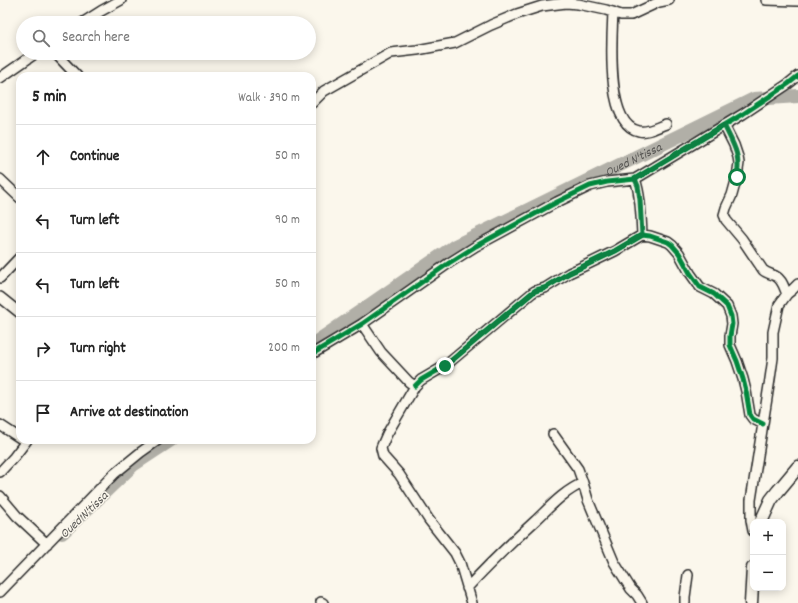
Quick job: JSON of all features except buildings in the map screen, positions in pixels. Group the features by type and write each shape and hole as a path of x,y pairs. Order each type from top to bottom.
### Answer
{"main road":[{"path":"764,517 778,491 798,467"},
{"path":"764,517 798,479"},
{"path":"751,603 752,591"}],"street":[{"path":"92,16 121,0"},
{"path":"316,99 324,91 391,53 424,49 455,42 504,19 542,6 566,3 589,3 621,15 631,15 659,2 669,0"},
{"path":"766,0 798,1"},
{"path":"613,12 611,53 612,72 618,104 625,121 638,131 645,132 666,124"},
{"path":"0,78 26,60"},
{"path":"62,60 73,72"},
{"path":"316,348 362,324 462,254 476,246 557,202 590,186 635,179 724,125 798,76"},
{"path":"788,84 798,86"},
{"path":"724,125 734,145 739,163 732,195 724,215 726,220 742,239 763,270 766,273 778,278 787,294"},
{"path":"0,179 16,194"},
{"path":"635,179 638,186 640,200 642,235"},
{"path":"472,603 460,563 455,554 429,520 399,474 382,456 382,443 415,386 421,380 445,366 536,290 545,288 569,273 615,251 642,235 668,242 679,253 700,287 714,294 727,306 732,324 730,345 743,379 750,415 753,419 763,424"},
{"path":"0,278 16,261"},
{"path":"751,519 751,500 773,358 773,332 779,306 787,294 798,284"},
{"path":"0,297 16,309"},
{"path":"362,324 381,352 409,382 415,386"},
{"path":"0,426 16,435"},
{"path":"553,434 578,469 588,500 614,562 642,603"},
{"path":"0,472 21,444"},
{"path":"0,592 114,474 152,444"},
{"path":"467,588 509,545 555,502 571,489 583,483"},
{"path":"0,496 47,544"},
{"path":"685,603 688,576"}],"waterway":[{"name":"Oued N'tissa","path":"316,342 455,246 754,99 798,96"},
{"name":"Oued N'tissa","path":"62,533 133,465 165,444"}],"cycle path":[{"path":"316,352 362,324 449,263 476,246 557,202 590,186 607,182 635,179 743,114 798,76"},
{"path":"415,386 421,380 445,366 535,291 545,288 569,273 615,251 642,235 650,236 668,242 672,245 679,253 700,287 714,294 727,306 732,324 730,345 743,379 750,415 753,419 763,424"}],"route":[{"path":"445,366 489,330 523,299 536,290 545,288 569,273 615,251 642,235 640,200 638,186 635,179 724,125 738,157 739,163 737,177"}]}
